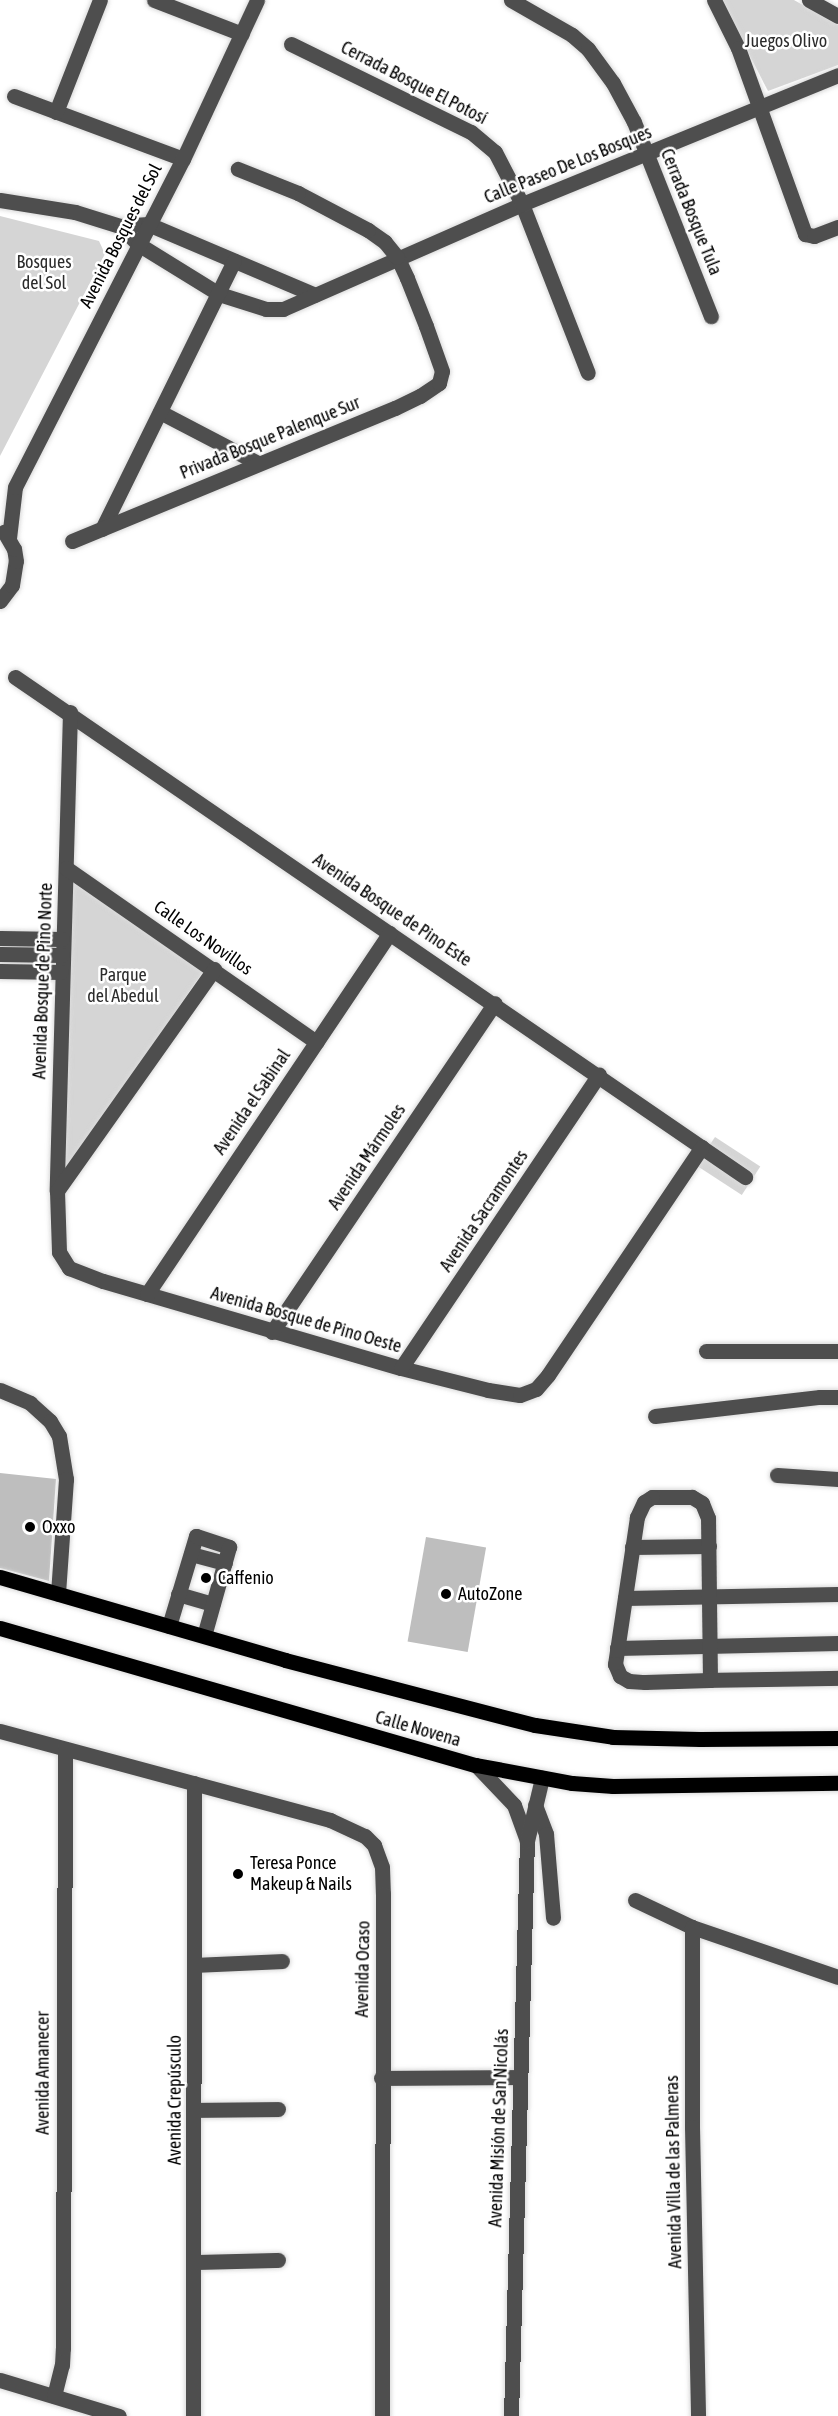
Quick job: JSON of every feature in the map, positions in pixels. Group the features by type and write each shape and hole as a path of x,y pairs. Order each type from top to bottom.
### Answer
{"main road":[{"name":"Calle Novena","path":"0,1577 474,1710 583,1733 700,1739 838,1737"},
{"name":"Calle Novena","path":"0,1628 476,1766 542,1778 613,1786 838,1784"}],"street":[{"path":"56,112 100,0"},
{"path":"154,0 242,33"},
{"name":"Avenida Bosques del Sol","path":"0,601 12,585 15,573 14,549 5,533 15,487 183,159 257,0"},
{"name":"Cerrada Bosque Tula","path":"511,0 549,20 588,50 624,103 711,316"},
{"path":"714,0 738,48 805,234 814,237 838,227"},
{"path":"809,0 838,16"},
{"name":"Cerrada Bosque El Potosí","path":"291,44 471,132 495,152 522,204 588,373"},
{"name":"Calle Paseo De Los Bosques","path":"138,244 219,294 266,309 297,305 397,257 838,75"},
{"path":"14,96 183,159"},
{"path":"238,169 298,193 368,230 385,242 397,257"},
{"path":"0,200 75,212 120,226 148,224 315,295"},
{"path":"120,226 138,244"},
{"name":"Privada Bosque Palenque Sur","path":"72,541 420,396 439,383 442,371 397,257"},
{"path":"102,529 234,261"},
{"path":"160,412 258,463"},
{"name":"Avenida Bosques del Sol","path":"0,500 15,487"},
{"name":"Avenida Bosque de Pino Este","path":"15,677 70,712 495,1003 745,1177"},
{"name":"Avenida Bosque de Pino Norte","path":"59,1252 57,1191 61,972 70,712"},
{"name":"Calle Los Novillos","path":"66,868 316,1042"},
{"name":"Avenida el Sabinal","path":"147,1294 390,933"},
{"path":"0,938 62,947"},
{"path":"0,954 62,947"},
{"path":"57,1191 214,969"},
{"path":"0,971 61,972"},
{"name":"Avenida Mármoles","path":"272,1332 495,1003"},
{"name":"Avenida Sacramontes","path":"400,1368 599,1075"},
{"name":"Avenida Bosque de Pino Oeste","path":"59,1252 69,1268 77,1272 147,1294 400,1368 520,1395 536,1389 548,1375 702,1147"},
{"path":"706,1351 838,1351"},
{"path":"0,1390 30,1402 50,1421 59,1436 66,1479 58,1594"},
{"path":"655,1416 820,1397 838,1398"},
{"path":"777,1475 838,1479"},
{"path":"710,1680 708,1518 702,1503 692,1497 652,1497 644,1502 637,1517 615,1664 620,1676 629,1681 710,1680 838,1678"},
{"path":"169,1626 196,1536 229,1547 204,1636"},
{"path":"632,1547 709,1545"},
{"path":"178,1594 213,1604"},
{"path":"625,1598 838,1594"},
{"path":"617,1648 838,1643"},
{"name":"Avenida Ocaso","path":"0,1731 330,1820 365,1836 374,1845 382,1867 383,1880 382,2416"},
{"name":"Avenida Amanecer","path":"54,2396 62,2365 63,2348 65,1749"},
{"name":"Avenida Misión de San Nicolás","path":"476,1766 514,1805 527,1840"},
{"name":"Avenida Misión de San Nicolás","path":"511,2416 527,1840 542,1778"},
{"name":"Avenida Crepúsculo","path":"193,2416 194,1783"},
{"path":"535,1805 546,1834 553,1918"},
{"path":"634,1900 692,1927 838,1977"},
{"name":"Avenida Villa de las Palmeras","path":"692,1927 692,2127 698,2416"},
{"path":"195,1965 282,1961"},
{"path":"381,2078 520,2077"},
{"path":"194,2110 278,2109"},
{"path":"194,2262 278,2260"},
{"path":"0,2380 54,2396 91,2412 119,2416"}],"green space":[{"name":"Juegos Olivo","path":"721,0 794,0 838,25 838,65 768,91"},
{"name":"Bosques del Sol","path":"0,216 99,241 105,254 0,456"},
{"name":"Parque del Abedul","path":"66,878 204,970 62,1178"},
{"path":"715,1137 760,1166 742,1195 696,1166"}],"building":[{"name":"Oxxo","path":"0,1473 56,1479 49,1581 0,1568"},
{"name":"AutoZone","path":"426,1537 486,1548 468,1652 408,1641"}],"place":[{"name":"Oxxo","path":"30,1527"},
{"name":"Caffenio","path":"206,1578"},
{"name":"AutoZone","path":"446,1594"},
{"name":"Teresa Ponce Makeup & Nails","path":"238,1874"}]}
